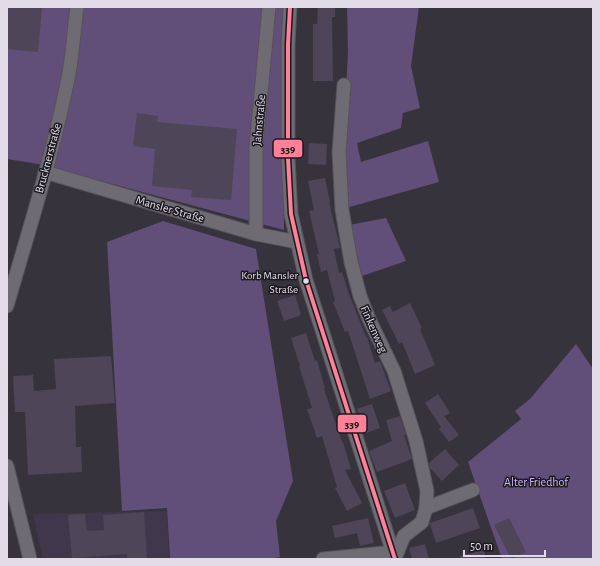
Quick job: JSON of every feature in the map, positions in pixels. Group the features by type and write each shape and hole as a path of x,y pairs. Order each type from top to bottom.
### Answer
{"street":[{"name":"Brucknerstraße","path":"7,306 45,172 69,73 77,7"},
{"name":"Jahnstraße","path":"256,234 256,147 269,7"},
{"path":"290,7 288,44 289,187 291,214 296,242 306,280 393,558"},
{"name":"Finkenweg","path":"344,84 339,152 342,210 351,262 360,296 369,319 394,371 416,442 427,491 426,508 422,522 404,536 393,558"},
{"name":"Mansler Straße","path":"45,172 256,234 296,242"},
{"path":"7,466 30,559"},
{"path":"426,508 473,490"},
{"path":"323,559 384,553 393,558"}],"shaded area":[{"path":"167,511 169,559 43,559 33,514"}],"green space":[{"path":"7,7 283,7 284,230 38,164 7,159"},
{"path":"347,7 419,7 411,66 420,108 403,113 401,128 357,143 361,162 428,141 439,182 346,208 343,151 348,51"},
{"path":"386,218 406,261 362,276 349,225"},
{"path":"163,221 256,249 293,481 276,521 280,557 268,559 171,559 167,508 122,511 107,242"},
{"name":"Alter Friedhof","path":"576,344 593,369 593,559 502,559 468,462 521,419 515,411 530,399"}],"building":[{"path":"7,7 42,7 38,52 7,49"},
{"path":"318,7 335,7 335,17 332,17 333,81 313,81 313,24 317,24"},
{"path":"137,113 158,116 157,122 237,129 231,200 191,197 192,190 152,186 155,149 133,146"},
{"path":"309,143 327,144 326,165 308,164"},
{"path":"325,178 340,248 334,249 339,273 342,272 349,294 367,337 375,363 380,361 391,391 370,399 348,331 345,332 333,302 335,301 327,270 321,272 317,254 319,254 309,211 314,210 308,181"},
{"path":"295,295 301,315 284,321 277,301"},
{"path":"410,303 422,328 420,329 435,365 415,374 402,342 399,344 382,310 390,306 393,312"},
{"path":"306,333 315,361 317,360 325,388 324,389 351,469 345,470 362,503 347,511 335,488 337,487 322,436 317,438 307,409 312,408 291,338"},
{"path":"111,356 115,403 75,406 76,447 81,447 82,472 28,475 25,412 15,412 13,376 33,375 34,391 56,389 54,359"},
{"path":"438,394 450,413 444,416 459,435 449,442 439,429 441,427 425,403"},
{"path":"372,404 380,428 366,433 357,409"},
{"path":"400,416 406,435 404,435 412,459 377,472 369,451 392,441 386,420"},
{"path":"445,449 459,465 442,481 430,468 429,463"},
{"path":"405,483 415,510 395,518 384,491"},
{"path":"473,508 480,528 436,543 430,523"},
{"path":"144,512 147,559 127,559 127,554 72,558 68,515 85,514 87,531 104,530 103,515"},
{"path":"368,518 374,543 360,546 357,533 335,538 332,526"},
{"path":"509,518 526,552 511,559 494,525"},
{"path":"425,544 429,559 412,559 409,548"},
{"path":"484,550 486,559 460,559 460,556"}],"transit line":[{"name":"339","path":"290,7 288,44 288,158 291,214 306,280 395,559"}],"place":[{"name":"Korb Mansler Straße","path":"306,281"}]}
